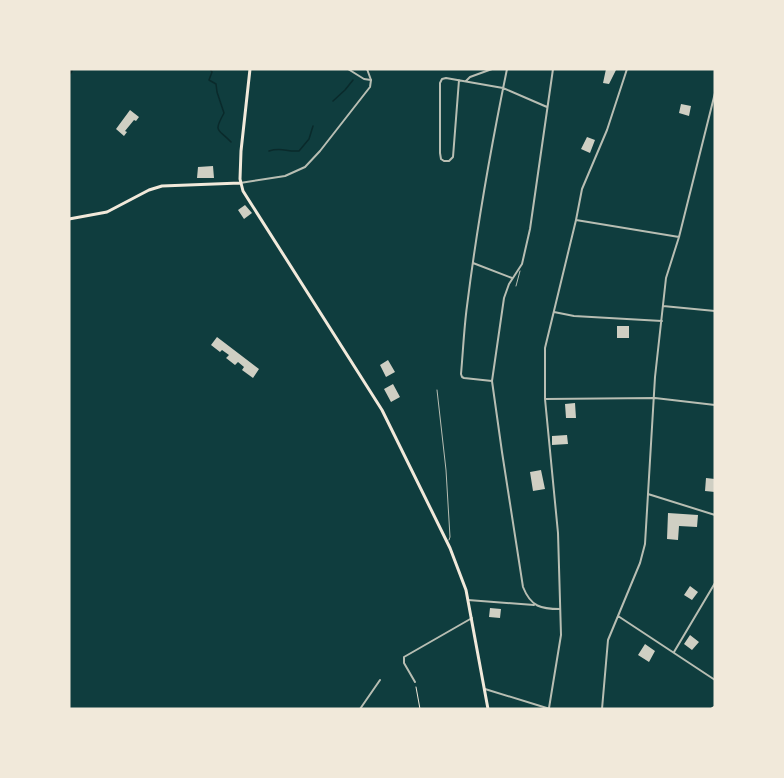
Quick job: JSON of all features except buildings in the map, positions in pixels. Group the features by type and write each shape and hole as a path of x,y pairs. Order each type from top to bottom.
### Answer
{"main road":[{"path":"250,69 241,151 240,183 246,198 382,410 448,543 464,582 488,709"},
{"path":"69,219 107,212 149,190 162,186 240,183"}],"street":[{"path":"348,69 364,79 371,80"},
{"path":"240,183 288,175 307,165 369,88 371,80 367,69"},
{"path":"466,81 470,77 492,69"},
{"path":"492,381 461,376 472,262 507,69"},
{"path":"535,605 523,587 492,381 504,298 512,278 520,269 530,229 553,69"},
{"path":"485,689 550,709 561,639 558,531 545,399 545,348 582,189 607,130 627,69"},
{"path":"459,80 453,157 450,160 444,160 440,157 440,83 442,79 446,78 466,81 503,88 547,107"},
{"path":"602,709 607,645 644,549 655,377 666,278 679,237 715,93"},
{"path":"576,220 679,237"},
{"path":"472,262 512,278"},
{"path":"663,306 715,311"},
{"path":"553,312 574,316 662,321"},
{"path":"545,399 655,398 715,405"},
{"path":"648,494 715,515"},
{"path":"674,652 715,583"},
{"path":"468,600 560,609"},
{"path":"618,616 715,680"},
{"path":"415,682 404,663 404,657 472,618"},
{"path":"360,709 380,680"}],"lane":[{"path":"516,286 520,269"},
{"path":"437,390 446,470 450,537 448,543"}],"path":[{"path":"415,682 420,709"}],"waterway":[{"path":"210,69 212,72 209,80 216,84 224,113 218,127 231,142"},
{"path":"333,101 353,80"},
{"path":"269,151 277,149 299,151 309,139 313,126"}]}
